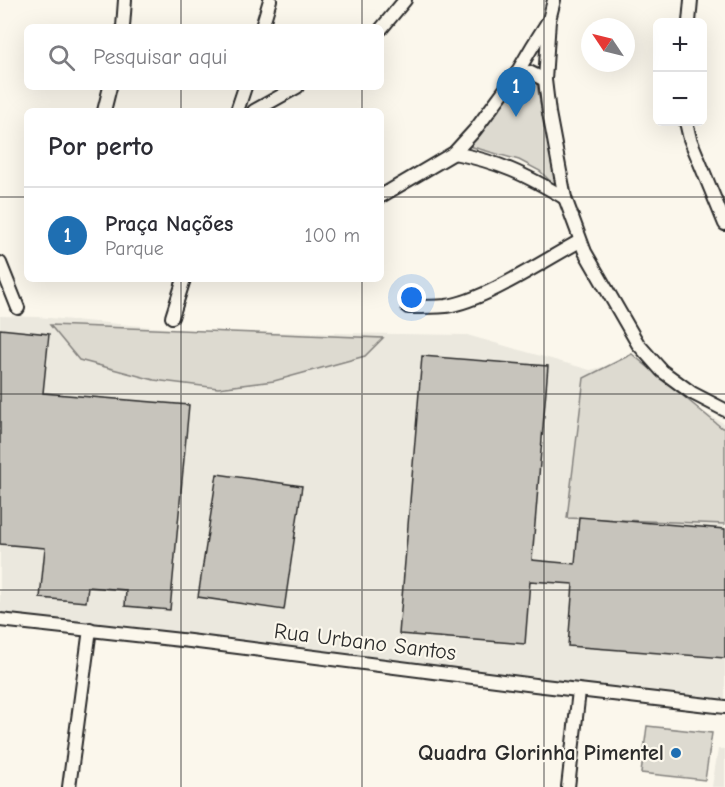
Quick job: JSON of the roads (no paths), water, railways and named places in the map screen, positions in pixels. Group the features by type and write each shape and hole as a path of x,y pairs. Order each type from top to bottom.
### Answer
{"street":[{"path":"123,24 125,0"},
{"path":"263,24 270,0"},
{"path":"384,25 405,0"},
{"path":"554,0 549,20 545,80 565,198 580,241 638,344 662,371 692,393 725,410"},
{"path":"689,18 691,0"},
{"path":"384,194 454,153 475,130 515,76 549,20"},
{"path":"515,76 529,72 545,80"},
{"path":"105,108 109,90"},
{"path":"238,108 244,90"},
{"path":"259,108 292,90"},
{"path":"687,126 690,139 725,224"},
{"path":"454,153 486,159 508,167 565,198"},
{"path":"408,307 447,306 468,300 489,291 580,241"},
{"path":"0,265 18,308"},
{"path":"172,317 183,282"},
{"name":"Rua Urbano Santos","path":"0,620 190,641 579,691 725,706"},
{"path":"69,787 90,629"},
{"path":"568,787 579,691"}],"place":[{"name":"Praça Nações","path":"516,117"},
{"name":"Quadra Glorinha Pimentel","path":"676,753"}]}
